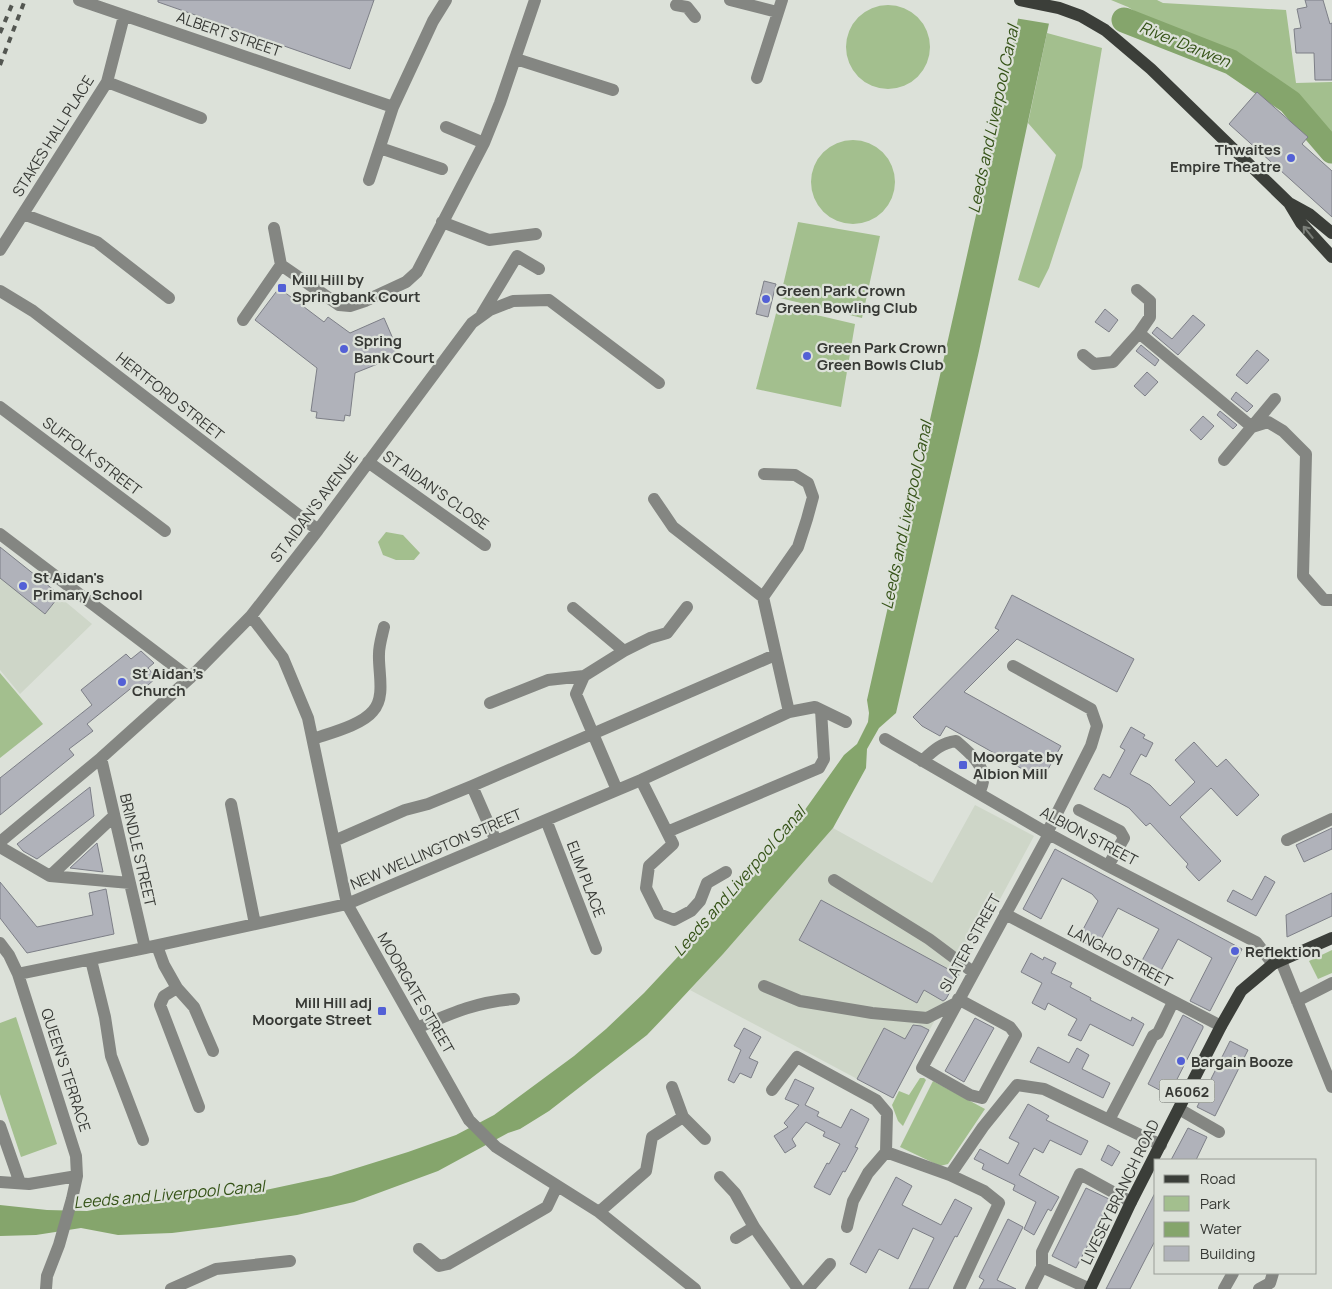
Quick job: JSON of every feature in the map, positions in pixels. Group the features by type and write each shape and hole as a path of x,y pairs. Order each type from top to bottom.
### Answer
{"main road":[{"path":"1020,0 1059,8 1082,16 1105,30 1151,69 1290,203 1309,214 1332,233"},
{"path":"1290,203 1301,223 1332,257"},
{"name":"LIVESEY BRANCH ROAD","path":"1090,1289 1131,1202 1221,1026 1241,991 1277,962 1332,938"}],"street":[{"name":"ALBERT STREET","path":"78,0 393,107"},
{"path":"369,180 393,107 433,21 446,0"},
{"path":"274,228 281,265 339,305 350,306 406,282 417,272 484,143 516,59 535,0"},
{"path":"730,0 779,6 758,78"},
{"name":"STAKES HALL PLACE","path":"0,250 107,82 124,16"},
{"path":"516,59 613,90"},
{"path":"107,82 201,118"},
{"path":"446,127 484,143"},
{"path":"380,148 442,169"},
{"path":"23,214 97,242 169,298"},
{"path":"442,222 488,240 536,234"},
{"path":"480,317 517,256 539,269"},
{"path":"243,320 281,265"},
{"path":"1083,355 1094,364 1114,362 1139,333 1150,317 1150,302 1137,290"},
{"name":"HERTFORD STREET","path":"0,291 33,311 318,530"},
{"name":"ST AIDAN'S AVENUE","path":"0,842 100,758 190,678 251,616 318,530 472,323 490,310 513,301 549,300 659,382"},
{"path":"1139,333 1252,427"},
{"path":"1224,460 1275,399"},
{"name":"SUFFOLK STREET","path":"0,408 165,531"},
{"path":"1252,427 1268,422 1283,432 1306,454 1303,576 1324,600 1332,600"},
{"name":"ST AIDAN'S CLOSE","path":"368,462 485,545"},
{"path":"763,597 798,546 813,498 808,483 795,475 764,474"},
{"path":"654,499 673,527 763,597 789,712"},
{"path":"0,534 190,678"},
{"path":"490,703 548,680 584,676 624,651 667,632 687,607"},
{"path":"573,608 624,651"},
{"name":"MOORGATE STREET","path":"251,616 283,658 308,718 347,904 469,1120 496,1147 599,1212 696,1289"},
{"path":"313,740 353,724 373,711 378,702 380,688 379,655 384,627"},
{"path":"334,841 405,810 428,804 472,786 776,655"},
{"name":"SLATER STREET","path":"957,1001 1010,1027 1016,1035 982,1098 970,1095 922,1068 957,1001 1048,833 1091,746 1097,726 1090,709 1013,666"},
{"path":"584,676 576,694 617,790"},
{"name":"NEW WELLINGTON STREET","path":"18,974 347,904 642,780 789,712 814,707 846,722"},
{"path":"667,832 819,768 824,759 820,710"},
{"name":"ALBION STREET","path":"885,739 1108,866 1256,942 1277,962 1297,1002 1332,1087"},
{"path":"922,761 934,749 946,742 956,741 976,761 982,771 984,779 979,794"},
{"name":"BRINDLE STREET","path":"100,758 130,883 151,947 177,988 194,1006 213,1051"},
{"path":"642,780 673,844 649,866 646,888 659,914 674,920 691,911 700,900 707,883 726,872"},
{"path":"472,786 496,841"},
{"path":"231,804 254,924"},
{"path":"1079,810 1120,831 1124,838 1108,866"},
{"path":"50,876 114,816"},
{"path":"1287,840 1332,819"},
{"name":"ELIM PLACE","path":"546,820 596,949"},
{"path":"0,847 50,876 130,883"},
{"path":"834,880 929,939 973,972"},
{"name":"LANGHO STREET","path":"1005,914 1221,1026"},
{"name":"QUEEN'S TERRACE","path":"0,943 9,955 18,974 76,1156 77,1176 72,1199 47,1276 46,1289"},
{"path":"91,960 105,1017 111,1056 143,1140"},
{"path":"1297,1002 1332,983"},
{"path":"764,986 800,1001 872,1013 927,1018 957,1001"},
{"path":"177,988 164,996 160,1005 199,1107"},
{"path":"417,1028 465,1007 514,999"},
{"path":"1109,1120 1153,1036 1158,1033 1173,1002"},
{"path":"772,1090 797,1057 876,1100 887,1113 886,1152 864,1180 854,1201 847,1227"},
{"path":"950,1175 983,1127 1017,1085 1044,1089 1161,1145"},
{"path":"672,1087 683,1117 705,1139"},
{"path":"1179,1109 1219,1132"},
{"path":"599,1212 646,1171 652,1137 683,1117"},
{"path":"0,1126 20,1183"},
{"path":"886,1152 950,1175 984,1191 999,1203 959,1289"},
{"path":"1031,1289 1042,1266 1042,1252 1080,1174 1131,1202"},
{"path":"0,1182 29,1184 77,1176"},
{"path":"720,1177 735,1193 754,1228 798,1289"},
{"path":"419,1249 439,1266 448,1264 547,1207 557,1186"},
{"path":"736,1238 754,1228"},
{"path":"171,1289 216,1269 290,1261"},
{"path":"808,1289 830,1264"},
{"path":"1042,1266 1090,1289"},
{"path":"1224,1289 1232,1274"},
{"path":"1259,1289 1270,1283 1273,1274"}],"shaded area":[{"name":"St Aidan's Primary School","path":"0,547 92,624 20,694 0,670"},
{"path":"975,805 1034,836 893,1098 690,990 833,828 932,883"}],"green space":[{"path":"1111,0 1157,0 1163,3 1286,10 1296,83 1332,82 1332,133 1293,97 1234,51 1156,25 1128,7"},
{"path":"880,5 896,5 912,12 923,23 930,39 927,63 918,77 912,82 896,89 880,89 864,82 853,71 846,55 846,39 853,23 864,12"},
{"path":"1047,33 1102,48 1082,167 1049,268 1039,288 1018,280 1056,155 1028,123"},
{"path":"845,140 861,140 877,147 888,158 895,174 892,198 883,212 877,217 861,224 845,224 829,217 818,206 811,190 811,174 818,158 829,147"},
{"name":"Green Park Crown Green Bowls Club","path":"798,222 880,236 862,318 780,298"},
{"name":"Green Park Crown Green Bowls Club","path":"778,306 855,324 841,407 756,389"},
{"path":"386,532 403,535 420,553 414,560 396,560 383,555 378,542"},
{"path":"0,673 43,724 0,758"},
{"path":"1332,950 1332,973 1318,979 1309,961"},
{"path":"16,1017 57,1144 21,1157 0,1094 0,1023"},
{"path":"920,1078 926,1080 903,1126 898,1121 892,1105 899,1091 909,1095"},
{"path":"933,1081 985,1109 948,1164 940,1166 900,1147"}],"water":[{"path":"1022,0 1054,0 979,351 896,713 879,728 867,749 866,768 833,828 723,954 647,1035 549,1111 520,1129 508,1133 438,1171 354,1202 297,1215 220,1227 172,1233 118,1235 81,1228 36,1235 0,1236 0,1205 47,1210 87,1211 134,1202 196,1199 261,1191 331,1176 456,1135 494,1115 574,1056 606,1029 644,993 782,842 844,755 857,744 868,722 867,700 992,144"}],"pier":[{"path":"1019,0 1056,0 1051,24 1015,18"}],"building":[{"path":"158,0 374,0 350,69 158,2"},
{"path":"1305,0 1323,0 1330,24 1332,23 1332,80 1315,80 1314,53 1296,53 1294,29 1301,28 1297,9 1307,7"},
{"name":"Thwaites Empire Theatre","path":"1257,92 1308,137 1302,144 1332,171 1332,217 1229,124"},
{"name":"Green Park Crown Green Bowling Club","path":"764,281 776,284 768,317 756,314"},
{"name":"Spring Bank Court","path":"279,288 324,322 328,317 350,333 384,318 400,355 355,373 350,416 345,415 344,421 316,418 317,412 311,411 317,368 255,320"},
{"path":"1105,309 1118,320 1109,332 1095,322"},
{"path":"1193,315 1205,325 1178,355 1152,333 1157,327 1172,339"},
{"path":"1141,345 1159,360 1155,366 1136,351"},
{"path":"1257,350 1269,360 1247,384 1236,375"},
{"path":"1147,372 1158,382 1145,396 1134,386"},
{"path":"1236,392 1253,406 1247,412 1231,399"},
{"path":"1220,411 1237,425 1233,429 1217,415"},
{"path":"1203,416 1214,426 1201,440 1190,430"},
{"path":"0,547 60,595 45,614 0,578"},
{"path":"1012,595 1134,659 1117,692 1017,639 964,692 1061,746 1042,780 946,726 940,736 922,726 913,717 999,630 995,628"},
{"path":"141,651 154,663 148,668 156,678 140,692 135,685 87,724 93,731 69,749 74,755 0,815 0,778 92,705 81,690 126,654 131,659"},
{"path":"1131,727 1145,735 1143,738 1153,743 1146,757 1141,754 1130,774 1150,785 1170,806 1195,782 1175,760 1194,742 1217,767 1226,759 1259,795 1237,816 1211,788 1180,817 1221,861 1199,881 1186,867 1188,864 1150,823 1146,826 1129,808 1094,789 1103,774 1110,778 1125,750 1120,747"},
{"path":"90,787 94,816 37,859 23,851 17,844"},
{"path":"1332,828 1332,849 1304,862 1296,845"},
{"path":"97,843 103,872 70,868"},
{"path":"1055,849 1242,949 1210,1011 1190,1001 1212,958 1178,939 1156,980 1137,970 1159,929 1118,908 1096,949 1078,939 1098,901 1092,894 1062,878 1041,919 1023,909"},
{"path":"1265,876 1275,882 1256,916 1227,901 1233,890 1252,900"},
{"path":"0,882 37,927 93,915 89,893 106,889 114,934 27,953 0,918"},
{"path":"1332,893 1332,916 1287,937 1286,915"},
{"path":"821,900 959,975 946,999 943,1001 924,990 917,1003 799,940"},
{"path":"1031,953 1043,960 1044,957 1056,963 1051,973 1072,983 1070,987 1091,998 1090,1000 1131,1021 1132,1017 1144,1024 1133,1046 1090,1024 1081,1041 1068,1035 1077,1019 1048,1003 1045,1010 1032,1003 1042,983 1021,972"},
{"path":"1183,1015 1203,1026 1203,1028 1169,1095 1148,1084"},
{"path":"975,1018 994,1028 964,1082 945,1071"},
{"path":"913,1025 929,1030 893,1098 857,1079 884,1028 905,1039"},
{"path":"744,1028 761,1037 749,1058 758,1062 751,1078 740,1073 734,1083 728,1080 741,1050 734,1046"},
{"path":"1230,1041 1248,1050 1215,1116 1197,1107"},
{"path":"1038,1047 1069,1063 1077,1048 1089,1055 1082,1069 1110,1083 1103,1098 1030,1062"},
{"path":"795,1079 814,1088 805,1105 819,1112 817,1116 841,1128 851,1109 869,1119 855,1147 858,1148 830,1195 814,1187 840,1144 823,1136 825,1132 806,1122 792,1139 796,1146 785,1153 774,1136 788,1127 784,1123 799,1105 785,1099"},
{"path":"1028,1104 1049,1116 1046,1120 1088,1141 1081,1155 1050,1140 1043,1153 1034,1148 1019,1175 1059,1197 1051,1211 1048,1209 1034,1235 1024,1229 1036,1202 1013,1190 1015,1185 982,1169 984,1164 974,1159 980,1149 1008,1164 1019,1143 1009,1138"},
{"path":"1188,1128 1207,1137 1196,1159 1172,1159"},
{"path":"1108,1145 1120,1152 1112,1166 1101,1160"},
{"path":"896,1177 912,1186 902,1205 941,1225 955,1199 972,1208 957,1237 955,1236 928,1289 909,1289 934,1238 913,1228 898,1259 879,1249 866,1273 850,1264"},
{"path":"1086,1188 1111,1200 1076,1268 1052,1256"},
{"path":"1154,1195 1154,1243 1130,1289 1106,1289"},
{"path":"1008,1219 1023,1227 997,1280 1016,1289 979,1289 984,1280 979,1277"}],"waterway":[{"name":"River Darwen","path":"1124,20 1231,62 1290,102 1332,151"}],"railway":[{"path":"0,33 14,0"},
{"path":"0,65 25,0"}],"place":[{"name":"Thwaites Empire Theatre","path":"1291,158"},
{"name":"Mill Hill by Springbank Court","path":"282,288"},
{"name":"Green Park Crown Green Bowling Club","path":"766,299"},
{"name":"Spring Bank Court","path":"344,349"},
{"name":"Green Park Crown Green Bowls Club","path":"807,356"},
{"name":"St Aidan's Primary School","path":"23,586"},
{"name":"St Aidan’s Church","path":"122,682"},
{"name":"Moorgate by Albion Mill","path":"963,765"},
{"name":"Reflektion","path":"1235,951"},
{"name":"Mill Hill adj Moorgate Street","path":"382,1011"},
{"name":"Bargain Booze","path":"1181,1061"}],"water label":[{"name":"Leeds and Liverpool Canal","path":"993,119"},
{"name":"Leeds and Liverpool Canal","path":"906,515"},
{"name":"Leeds and Liverpool Canal","path":"739,881"},
{"name":"Leeds and Liverpool Canal","path":"169,1194"}]}
